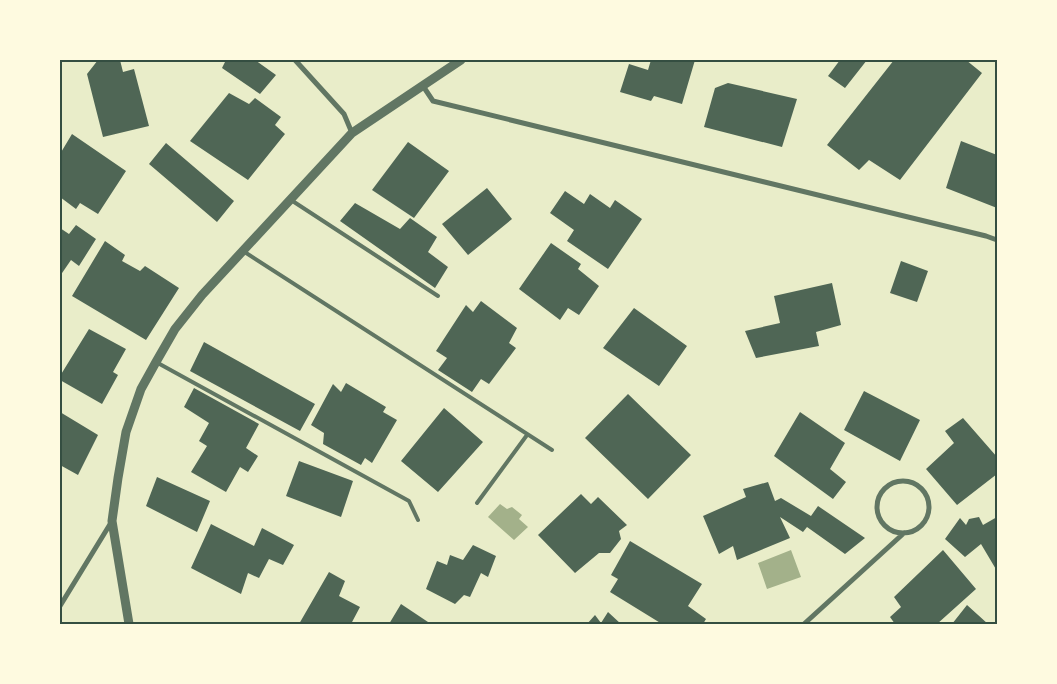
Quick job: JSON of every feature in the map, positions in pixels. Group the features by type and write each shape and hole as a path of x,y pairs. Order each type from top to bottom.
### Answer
{"street":[{"path":"295,60 344,114 352,133"},
{"path":"129,624 112,521 118,478 126,432 141,389 175,329 202,295 352,133 461,60"},
{"path":"422,85 433,101 997,240"},
{"path":"804,624 904,533 920,527 925,521 929,514 930,506 924,490 918,485 901,480 885,488 877,504 882,522 896,532 904,533"},
{"path":"60,606 112,521"}],"lane":[{"path":"291,200 438,296"},
{"path":"243,251 552,450"},
{"path":"156,362 409,501 418,520"},
{"path":"477,503 527,435"}],"shaded area":[{"path":"500,504 507,509 512,507 522,515 519,519 528,527 514,540 488,517"},
{"path":"791,550 801,577 767,589 758,563"}],"building":[{"path":"98,60 120,60 123,72 134,69 149,126 103,137 87,74"},
{"path":"226,60 255,60 276,75 260,94 222,68"},
{"path":"651,60 695,60 682,104 654,96 651,101 620,92 629,64 648,70"},
{"path":"840,60 867,60 845,88 828,76"},
{"path":"894,60 966,60 982,73 900,180 869,160 859,170 827,145"},
{"path":"728,83 797,99 782,147 704,127 715,88"},
{"path":"229,93 249,104 255,98 281,117 275,125 285,134 248,180 190,141"},
{"path":"72,134 126,171 98,214 80,203 76,209 60,197 60,154"},
{"path":"961,141 997,155 997,208 946,188"},
{"path":"408,142 449,171 414,218 372,190"},
{"path":"166,143 234,201 217,222 149,164"},
{"path":"487,188 512,219 468,255 442,224"},
{"path":"565,191 584,204 590,194 610,208 615,200 642,219 608,269 567,241 574,230 550,213"},
{"path":"355,203 400,229 410,218 437,237 428,252 448,267 435,288 340,221"},
{"path":"76,225 96,239 79,266 71,260 60,276 60,228 69,234"},
{"path":"105,241 125,255 122,261 140,271 145,266 179,288 146,340 72,296"},
{"path":"551,243 581,264 578,269 599,286 579,315 568,308 560,320 519,289"},
{"path":"901,261 928,271 917,302 890,293"},
{"path":"832,283 841,325 816,332 819,346 756,358 745,331 780,323 774,296"},
{"path":"481,301 517,328 509,343 516,348 489,384 481,379 472,392 438,370 447,358 436,351 466,305 473,312"},
{"path":"634,308 687,346 659,386 603,348"},
{"path":"89,329 126,349 113,372 118,375 102,404 60,380 60,376"},
{"path":"204,342 315,404 300,431 190,371"},
{"path":"346,383 386,407 383,412 397,420 372,463 365,458 361,465 323,444 324,433 311,425 333,384 341,392"},
{"path":"194,388 259,424 246,448 258,456 248,472 240,467 226,492 191,472 207,446 199,441 209,423 184,407"},
{"path":"864,391 920,420 900,461 844,430"},
{"path":"628,394 691,455 648,499 585,438"},
{"path":"444,408 483,442 438,492 401,461"},
{"path":"60,412 98,435 78,475 60,465"},
{"path":"800,412 845,443 830,469 846,482 833,499 774,456"},
{"path":"963,418 997,457 997,474 957,505 926,469 954,443 945,431"},
{"path":"299,461 353,481 341,517 286,496"},
{"path":"157,477 210,501 197,532 146,506"},
{"path":"768,482 775,501 781,498 811,516 818,506 865,538 845,554 807,527 803,532 780,517 790,538 737,560 733,546 719,554 703,516 746,497 743,489"},
{"path":"581,494 591,504 598,497 627,525 619,531 621,539 610,553 599,553 575,573 538,535"},
{"path":"979,517 983,525 997,517 997,571 981,544 965,557 945,539 960,518 966,525 969,519"},
{"path":"211,524 254,546 262,528 294,545 283,565 269,559 259,578 248,573 241,594 191,568"},
{"path":"630,541 702,584 688,606 706,619 703,624 662,624 610,592 618,579 611,575"},
{"path":"473,545 496,556 488,577 481,573 470,597 464,595 455,604 426,589 437,561 447,565 450,555 463,560"},
{"path":"943,550 976,589 937,624 895,624 890,617 901,607 894,597"},
{"path":"329,572 345,581 339,596 360,607 351,624 299,624"},
{"path":"401,604 431,624 389,624"},
{"path":"967,605 988,624 952,624"},
{"path":"608,612 621,624 587,624 595,615 601,623"}]}
